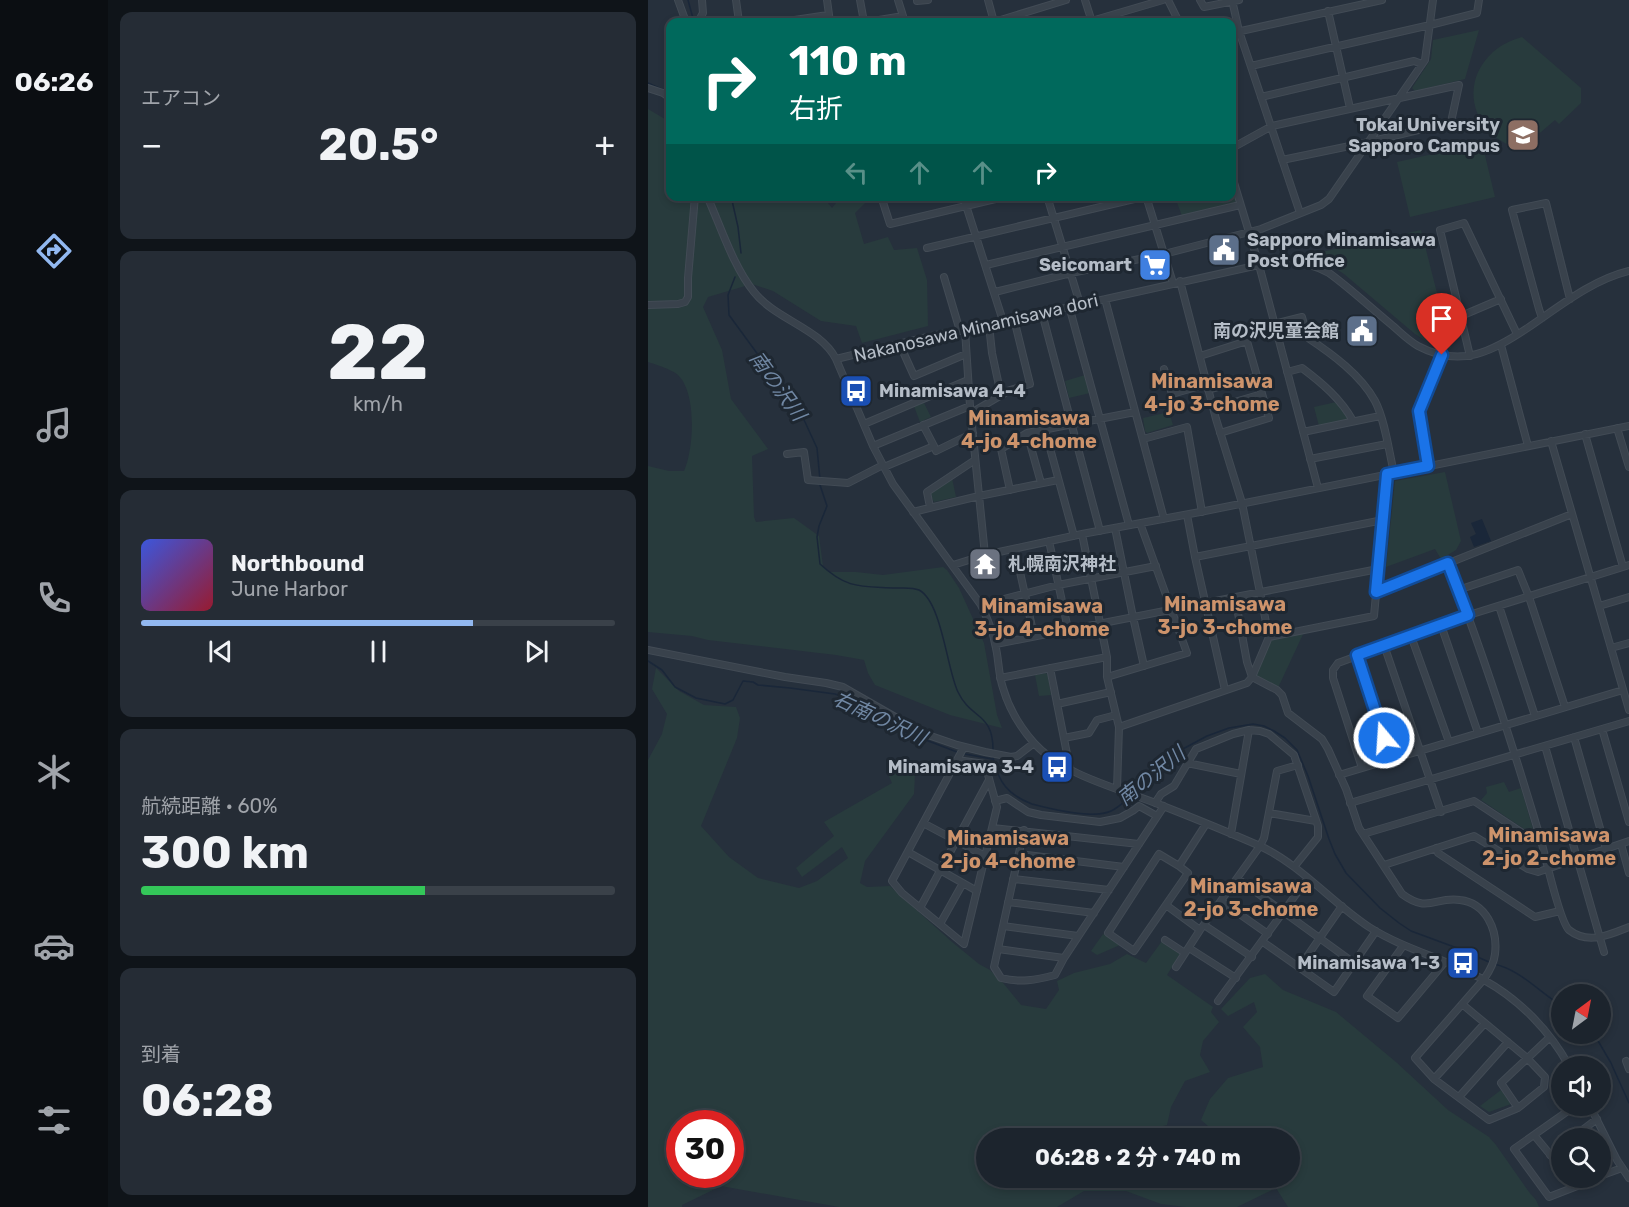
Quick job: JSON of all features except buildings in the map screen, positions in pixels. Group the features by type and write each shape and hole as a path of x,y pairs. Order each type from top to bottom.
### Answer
{"street":[{"path":"678,0 685,18"},
{"path":"701,18 703,13 702,0"},
{"path":"736,0 738,18"},
{"path":"827,0 829,18"},
{"path":"860,0 864,18"},
{"path":"890,18 903,16 898,0"},
{"path":"917,0 928,0"},
{"path":"988,0 993,18"},
{"path":"1007,18 1066,0"},
{"path":"1085,0 1090,18"},
{"path":"1104,18 1163,0"},
{"path":"1168,0 1177,18"},
{"path":"1200,0 1204,7 1234,0 1239,31 1300,213"},
{"path":"1236,32 1328,11 1352,3 1382,0"},
{"path":"995,292 1071,273 1164,254 1261,229 1321,205 1329,199 1422,64 1426,56 1433,0"},
{"path":"1251,66 1477,13 1479,0"},
{"path":"1328,11 1350,108"},
{"path":"808,18 828,15"},
{"path":"1262,97 1414,61 1422,64"},
{"path":"1236,146 1272,126 1459,85 1451,122 1282,160"},
{"path":"648,88 666,95"},
{"path":"1236,191 1318,488"},
{"path":"648,306 678,304 685,302 688,297 695,201"},
{"path":"709,201 738,267 754,293 776,312 819,339 831,350 836,359"},
{"path":"883,201 890,224 987,201"},
{"path":"964,201 1003,321"},
{"path":"1048,201 1080,304"},
{"path":"927,248 1129,201"},
{"path":"1119,727 1247,683 1252,677 1269,637 1242,503 1220,433 1200,356 1148,201"},
{"path":"1542,318 1512,210 1546,203 1570,299"},
{"path":"986,265 1240,205"},
{"path":"1470,356 1440,230 1464,223 1517,334"},
{"name":"Nakanosawa Minamisawa dori","path":"1562,1056 1550,1037 1516,1002 1484,979 1403,946 1376,931 1276,854 1060,765 1034,743 1009,707 1000,678 996,644 981,605 893,484 873,446 836,359 1282,260 1298,261 1321,269 1341,282 1408,339 1426,350 1442,355 1470,356 1501,345 1570,299 1606,279 1629,271"},
{"path":"944,277 963,331 985,555"},
{"path":"1105,298 1164,519"},
{"path":"1461,316 1501,298"},
{"path":"1069,306 1129,525"},
{"path":"1042,313 1100,531"},
{"path":"1269,637 1374,616 1383,519 1390,474 1387,444 1380,416 1375,402 1363,384 1324,349 1308,338 1302,317 1274,324"},
{"path":"873,446 1030,384 1014,319"},
{"path":"989,325 1001,395"},
{"path":"1200,356 1247,341 1269,418 1220,433"},
{"path":"900,345 914,376 966,354"},
{"path":"1501,345 1528,446"},
{"path":"1428,466 1419,411 1442,355"},
{"path":"1287,372 1302,368 1334,396 1348,412 1353,422"},
{"path":"1164,369 1172,394 1257,376"},
{"path":"864,424 968,380"},
{"path":"1214,408 1262,394"},
{"path":"1010,490 1001,449 1027,433 1135,412"},
{"path":"1303,432 1380,416"},
{"path":"923,425 936,451 973,433"},
{"path":"953,565 985,555 1078,535 1629,426"},
{"path":"1143,439 1186,427 1202,512"},
{"path":"1617,428 1629,467"},
{"path":"1045,430 1058,480 1092,579 1107,657 1107,677 1119,727 1117,789"},
{"path":"1027,433 1041,483"},
{"path":"1362,768 1333,678 1333,670 1338,663 1468,615 1626,566 1585,434"},
{"path":"1551,441 1629,710"},
{"path":"1310,459 1387,444"},
{"path":"787,454 804,452 808,480 848,483 934,446"},
{"path":"930,507 927,492 975,460"},
{"path":"913,512 1058,480"},
{"path":"1187,514 1225,690"},
{"path":"1376,592 1572,514"},
{"path":"1195,557 1383,519"},
{"path":"1107,677 1187,653 1140,523"},
{"path":"1115,528 1144,666"},
{"path":"1049,541 1068,629"},
{"path":"1015,549 1034,636"},
{"path":"1448,563 1516,754 1562,921 1581,937 1600,938 1629,927"},
{"path":"981,605 1058,585 1156,566"},
{"path":"996,644 1378,569"},
{"path":"1458,590 1518,570 1565,707"},
{"path":"1235,597 1252,677 1277,690 1282,696 1288,713 1322,739 1328,748 1359,828 1402,894 1419,904 1460,900 1469,902 1490,920 1494,930 1495,956 1490,970 1415,1058 1434,1079 1490,1120 1518,1108 1544,1087 1545,1077 1527,1058 1462,1004"},
{"path":"1599,606 1629,597"},
{"path":"1499,606 1535,716"},
{"path":"1441,625 1478,733"},
{"path":"1411,636 1449,742"},
{"path":"1611,648 1629,643"},
{"path":"1384,645 1441,812"},
{"path":"648,650 785,678 843,687 925,734 964,747 1000,755 1017,756 1034,743"},
{"path":"1357,655 1390,759"},
{"path":"1000,678 1107,657"},
{"path":"1050,668 1070,769"},
{"path":"1621,681 1629,679"},
{"path":"1339,775 1623,690"},
{"path":"1057,704 1111,692"},
{"path":"1064,738 1089,733 1097,720 1116,715"},
{"path":"1350,803 1629,721"},
{"path":"1602,729 1629,822"},
{"path":"1231,834 1250,730"},
{"path":"1152,802 1174,786 1197,749 1233,734 1250,730 1269,734 1294,755 1318,826 1317,837 1294,867"},
{"path":"1574,737 1606,849"},
{"path":"1545,746 1604,952"},
{"path":"957,760 985,764 997,807 964,944 902,893 892,882 923,823 964,747"},
{"path":"1187,763 1241,774"},
{"path":"1176,967 1260,846 1264,838 1277,771 1298,765"},
{"path":"920,908 989,780"},
{"path":"995,801 1007,798 1028,812 1041,816 1100,822 1120,818 1138,806 1157,816"},
{"path":"1363,834 1474,801 1527,836 1539,832"},
{"path":"1024,830 994,967 1001,978 1013,982 1036,981 1055,975 1078,936 1164,806"},
{"path":"1269,813 1316,821"},
{"path":"923,823 985,856"},
{"path":"1179,866 1206,824"},
{"path":"993,828 1139,844"},
{"path":"1384,865 1474,836 1528,869 1538,872 1629,841"},
{"path":"1621,844 1629,873"},
{"path":"1436,848 1438,853 1535,917 1560,911"},
{"path":"908,852 977,891"},
{"path":"1019,854 1124,867"},
{"path":"1159,854 1179,866 1188,873 1134,951 1108,933 1159,854"},
{"path":"1218,1001 1308,878"},
{"path":"1013,879 1109,890"},
{"path":"1238,879 1354,963"},
{"path":"940,924 963,883"},
{"path":"1221,901 1268,934"},
{"path":"1008,902 1094,913"},
{"path":"1166,904 1252,957"},
{"path":"1299,968 1342,906"},
{"path":"1003,926 1078,936"},
{"path":"1263,942 1334,992 1376,931"},
{"path":"1165,940 1236,978"},
{"path":"1403,946 1368,996 1398,1018 1445,962"},
{"path":"998,949 1064,958"},
{"path":"1434,1079 1485,1023"},
{"path":"1518,1108 1501,1083 1550,1037"},
{"path":"1459,1097 1508,1042"},
{"path":"1626,1061 1629,1069"},
{"path":"1561,1116 1514,1149 1549,1197 1570,1188"},
{"path":"1595,1116 1629,1178"},
{"path":"1585,1128 1597,1119"},
{"path":"1534,1135 1550,1155"},
{"path":"1611,1172 1622,1168"}],"shaded area":[{"path":"1479,30 1465,79 1415,91 1412,88 1431,59 1433,40"},
{"path":"1522,37 1581,88 1581,103 1559,124 1555,120 1521,149 1505,143 1492,134 1482,122 1473,95 1475,80 1482,65 1500,47"},
{"path":"648,109 666,120 666,201 826,201 832,208 838,201 867,201 855,213 864,244 888,237 894,250 917,248 927,280 928,326 862,343 856,326 821,321 773,291 752,284 708,297 703,307 722,350 731,399 768,449 752,456 756,522 794,518 819,536 823,566 829,572 883,575 943,567 947,570 959,588 984,643 997,715 1002,728 950,715 875,685 864,660 648,632 648,466 669,471 684,471 690,449 692,422 691,407 684,383 678,375 668,369 648,362"},
{"path":"1482,143 1495,197 1410,217 1397,162"},
{"path":"1176,201 1236,201 1234,204 1182,216"},
{"path":"1421,230 1451,348 1428,342 1415,334 1344,274 1325,262 1317,253"},
{"path":"1085,375 1090,393 1069,398 1065,381"},
{"path":"1336,402 1349,420 1319,426 1314,407"},
{"path":"924,403 931,417 920,422 914,406"},
{"path":"1169,412 1173,425 1147,433 1145,431 1143,418"},
{"path":"1445,472 1461,541 1456,550 1441,559 1435,549 1386,567 1395,481"},
{"path":"952,478 956,497 934,502 930,494"},
{"path":"1305,630 1277,690 1252,677 1269,637"},
{"path":"656,668 679,691 704,705 736,707 740,718 737,738 701,826 729,857 758,878 799,888 817,881 848,858 842,847 802,877 796,868 834,836 824,822 892,783 887,772 895,764 915,774 914,794 865,861 860,883 867,887 890,886 952,942 990,970 1021,1005 1046,1009 1059,990 1057,981 1074,973 1110,964 1127,954 1146,963 1162,941 1180,954 1167,975 1213,1007 1211,1012 1219,1022 1203,1041 1200,1055 1210,1072 1185,1081 1171,1107 1167,1125 1155,1128 976,1128 976,1188 1276,1188 1237,1207 1186,1207 1161,1204 1126,1191 1084,1191 1057,1207 839,1207 732,1188 744,1188 744,1110 666,1110 666,1188 717,1188 682,1207 648,1207 648,760 662,734 667,714 652,689"},
{"path":"1046,673 1051,695 1039,696 1035,675"},
{"path":"1504,782 1509,792 1521,788 1533,829 1531,832 1481,800 1487,793 1486,787"},
{"path":"1103,934 1120,945 1097,955 1091,951"},
{"path":"1265,974 1283,990 1336,1012 1396,1062 1448,1110 1489,1137 1539,1207 1288,1207 1276,1188 1300,1188 1300,1128 1210,1128 1201,1120 1210,1099 1228,1078 1263,1067 1260,1047 1243,1027 1257,1012 1254,1002 1228,1016 1221,1009 1250,978"},
{"path":"1501,1090 1511,1104 1489,1112 1480,1106"}],"water":[{"path":"1482,519 1491,541 1474,547 1470,537 1476,534 1471,523"}],"waterway":[{"path":"688,0 693,18"},
{"path":"648,83 666,91"},
{"name":"南の沢川","path":"732,201 741,253"},
{"name":"南の沢川","path":"735,277 728,295 729,315 759,356 778,392 799,409 817,448 820,480"},
{"name":"南の沢川","path":"820,485 827,506 817,537 820,564 839,578 855,585 914,588 927,597 939,622 958,692 969,708 986,723 990,730 993,752"},
{"name":"右南の沢川","path":"648,661 662,670 675,687 696,698 725,704 733,700 743,681 758,685 835,694 847,698 905,732 957,752"},
{"name":"南の沢川","path":"1136,792 1181,750 1207,736 1229,728 1253,724 1264,726 1285,738 1297,750 1329,839 1346,873 1380,908 1411,931 1489,962"},
{"name":"右南の沢川","path":"965,754 992,759"},
{"name":"南の沢川","path":"993,757 998,774 1005,786 1010,792 1032,804 1094,814 1111,811 1130,797"},
{"name":"南の沢川","path":"1494,964 1513,971 1551,998"},
{"name":"南の沢川","path":"1600,1044 1629,1103"}],"place":[{"name":"Tokai University Sapporo Campus","path":"1523,135"},
{"name":"Sapporo Minamisawa Post Office","path":"1224,250"},
{"name":"Seicomart","path":"1155,265"},
{"name":"南の沢児童会館","path":"1362,331"},
{"name":"Minamisawa 4-4","path":"856,391"},
{"name":"札幌南沢神社","path":"985,564"},
{"name":"Minamisawa 3-4","path":"1057,767"},
{"name":"Minamisawa 1-3","path":"1463,963"}],"district":[{"name":"Minamisawa 4-jo 3-chome","path":"1212,392"},
{"name":"Minamisawa 4-jo 4-chome","path":"1029,430"},
{"name":"Minamisawa 3-jo 3-chome","path":"1225,616"},
{"name":"Minamisawa 3-jo 4-chome","path":"1042,618"},
{"name":"Minamisawa 2-jo 2-chome","path":"1549,846"},
{"name":"Minamisawa 2-jo 4-chome","path":"1008,850"},
{"name":"Minamisawa 2-jo 3-chome","path":"1251,898"}],"route":[{"path":"1384,738 1357,655 1468,615 1448,563 1376,592 1387,474 1428,466 1419,411 1442,355"}]}
